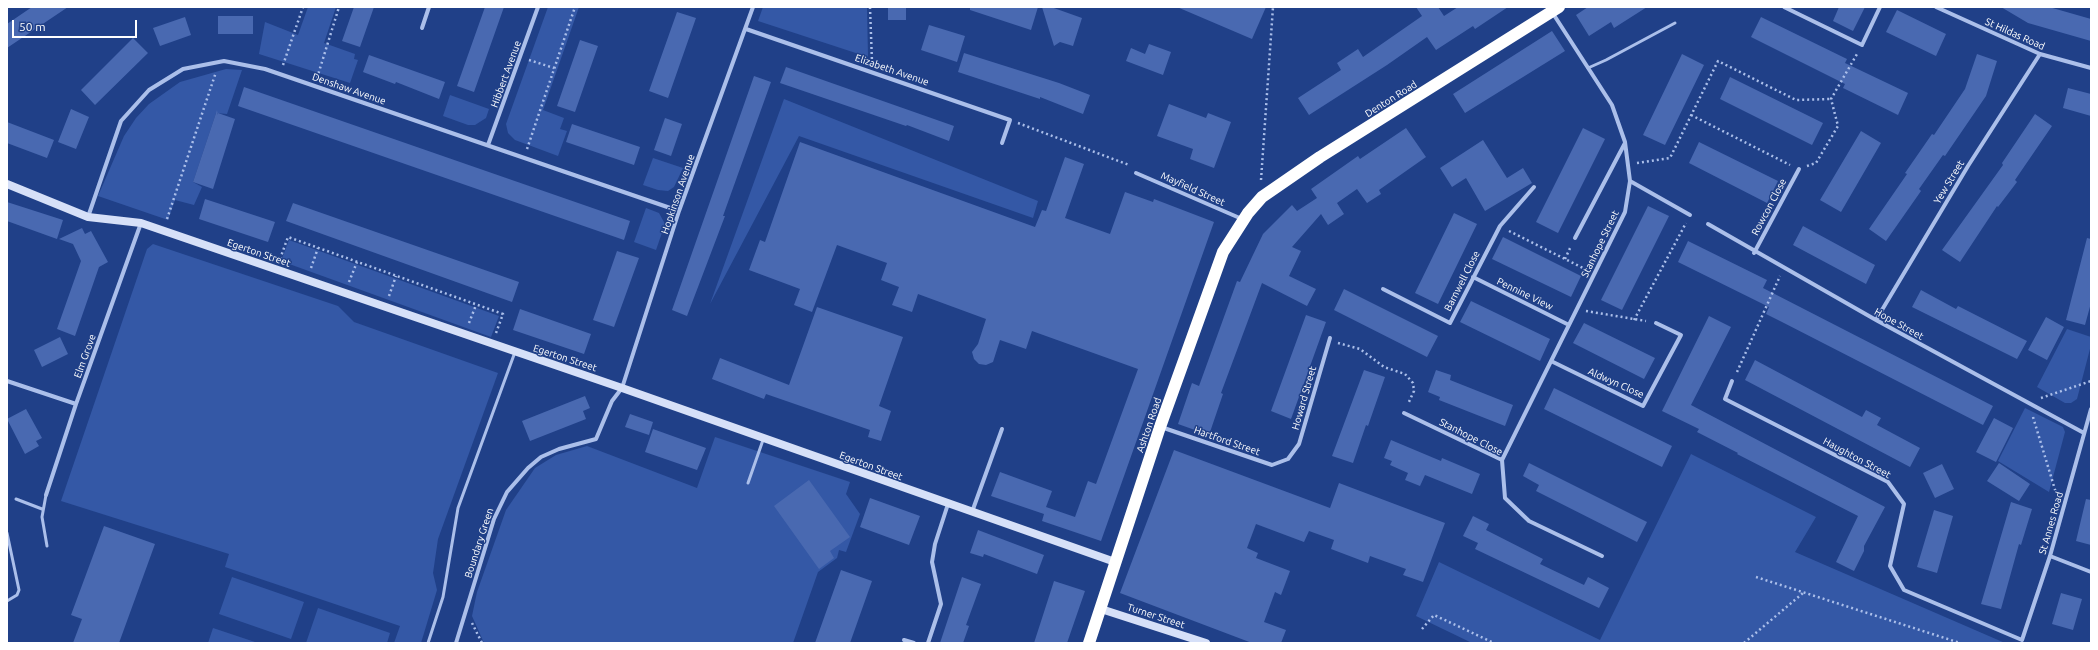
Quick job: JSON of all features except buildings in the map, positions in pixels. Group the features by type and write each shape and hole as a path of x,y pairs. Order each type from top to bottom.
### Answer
{"highway":[{"name":"Denton Road","path":"1243,220 1262,197 1320,157 1553,9"},
{"name":"Ashton Road","path":"1089,643 1160,427 1223,252 1243,220"}],"street":[{"path":"422,28 429,7"},
{"name":"Hibbert Avenue","path":"488,145 521,58 538,7"},
{"name":"Hopkinson Avenue","path":"622,388 679,212 753,7"},
{"path":"1784,7 1862,45 1880,7"},
{"name":"St Hildas Road","path":"1936,7 2040,54 2091,68"},
{"name":"Stanhope Street","path":"1502,460 1625,212 1630,181 1625,142 1612,105 1553,9"},
{"name":"Elizabeth Avenue","path":"746,29 1010,120"},
{"name":"Yew Street","path":"1876,320 1968,166 2040,54"},
{"name":"Denshaw Avenue","path":"88,216 121,122 149,90 155,86 183,69 219,62 238,63 280,74 524,157 679,212"},
{"path":"1002,143 1010,120"},
{"path":"1575,238 1625,142"},
{"name":"Rowcon Close","path":"1754,253 1799,169"},
{"name":"Mayfield Street","path":"1136,173 1243,220"},
{"path":"1630,181 1690,215"},
{"name":"Egerton Street","path":"7,184 88,216 141,223 492,345 622,388 1115,562"},
{"name":"Barnwell Close","path":"1383,289 1450,323 1500,226 1534,187"},
{"name":"Elm Grove","path":"46,495 76,404 141,223"},
{"name":"Hope Street","path":"1708,224 1754,253 2084,433"},
{"name":"Pennine View","path":"1473,277 1569,325"},
{"name":"Aldwyn Close","path":"1551,361 1643,406 1681,335 1656,323"},
{"name":"Howard Street","path":"1288,459 1299,444 1330,338"},
{"path":"7,381 76,404"},
{"name":"Haughton Street","path":"1732,381 1725,399 1888,482 1904,504 1890,566 1904,590 2022,640"},
{"name":"Boundary Green","path":"456,643 494,519 507,492 528,468 541,457 559,449 596,439 612,401 622,388"},
{"name":"St Annes Road","path":"2022,640 2050,556 2091,409"},
{"name":"Stanhope Close","path":"1404,413 1502,460 1505,498 1529,521 1602,556"},
{"name":"Hartford Street","path":"1160,427 1272,465 1288,459"},
{"path":"972,512 1002,429"},
{"path":"928,643 941,604 932,562 935,544 948,504"},
{"path":"2050,556 2091,572"},
{"name":"Turner Street","path":"1101,609 1206,643"},
{"path":"904,640 914,643"}],"lane":[{"path":"1588,68 1675,23"},
{"path":"428,643 443,597 458,508 515,352"},
{"path":"748,483 764,438"},
{"path":"46,495 42,509 47,546"},
{"path":"16,499 42,509"},
{"path":"7,533 19,590 17,595 7,601"}],"path":[{"path":"280,74 303,7"},
{"path":"314,86 339,7"},
{"path":"524,157 575,7"},
{"path":"870,7 874,72"},
{"path":"1262,197 1260,174 1274,7"},
{"path":"1691,115 1799,169 1816,163 1838,126 1831,99 1862,45"},
{"path":"521,58 554,68"},
{"path":"1628,164 1670,158 1718,61 1796,100 1831,99"},
{"path":"163,231 219,62"},
{"path":"1010,120 1129,165 1136,173"},
{"path":"1634,320 1690,215"},
{"path":"1500,226 1594,274"},
{"path":"276,270 288,237 503,314 492,345"},
{"path":"307,280 318,248"},
{"path":"345,294 356,262"},
{"path":"1732,381 1784,269"},
{"path":"385,307 396,276"},
{"path":"465,335 476,305"},
{"path":"1577,310 1656,323"},
{"path":"1330,338 1340,344 1360,349 1384,367 1405,374 1413,383 1414,391 1404,413"},
{"path":"2062,512 2028,403 2091,381"},
{"path":"1756,577 1960,643"},
{"path":"1744,643 1803,593"},
{"path":"466,610 482,643"},
{"path":"1422,629 1434,615 1494,643"}],"shaded area":[{"path":"308,7 336,7 324,43 355,54 354,59 358,60 350,83 259,54 265,22 298,35"},
{"path":"548,7 579,7 543,110 564,118 560,129 567,131 558,156 515,140 508,133 506,124"},
{"path":"763,7 867,7 868,57 758,21"},
{"path":"226,69 242,70 227,114 216,113 193,182 202,187 194,205 175,200 168,220 98,196 124,136 136,118 149,104 180,82"},
{"path":"450,95 489,109 486,118 475,125 468,125 443,116"},
{"path":"784,99 1038,201 1033,218 799,136 710,304"},
{"path":"653,158 683,168 674,187 668,191 658,190 643,185"},
{"path":"646,208 659,213 665,224 656,250 634,242"},
{"path":"289,240 499,316 491,337 281,261"},
{"path":"153,244 338,306 354,322 498,373 438,539 433,573 437,590 421,643 394,643 400,626 225,567 229,554 61,501 147,249"},
{"path":"2067,329 2091,337 2091,345 2077,399 2071,403 2065,403 2037,387"},
{"path":"2025,408 2063,427 2065,432 2049,492 1998,461"},
{"path":"715,437 850,482 846,494 860,514 846,552 839,550 837,558 818,572 793,643 484,643 472,616 477,592 506,510 535,468 556,455 587,446 697,488"},
{"path":"1691,454 1816,517 1795,552 2005,643 1472,643 1416,616 1439,562 1600,640"},
{"path":"232,577 304,602 291,639 219,614"},
{"path":"318,608 390,633 387,643 306,643"},
{"path":"213,628 258,643 208,643"}]}
